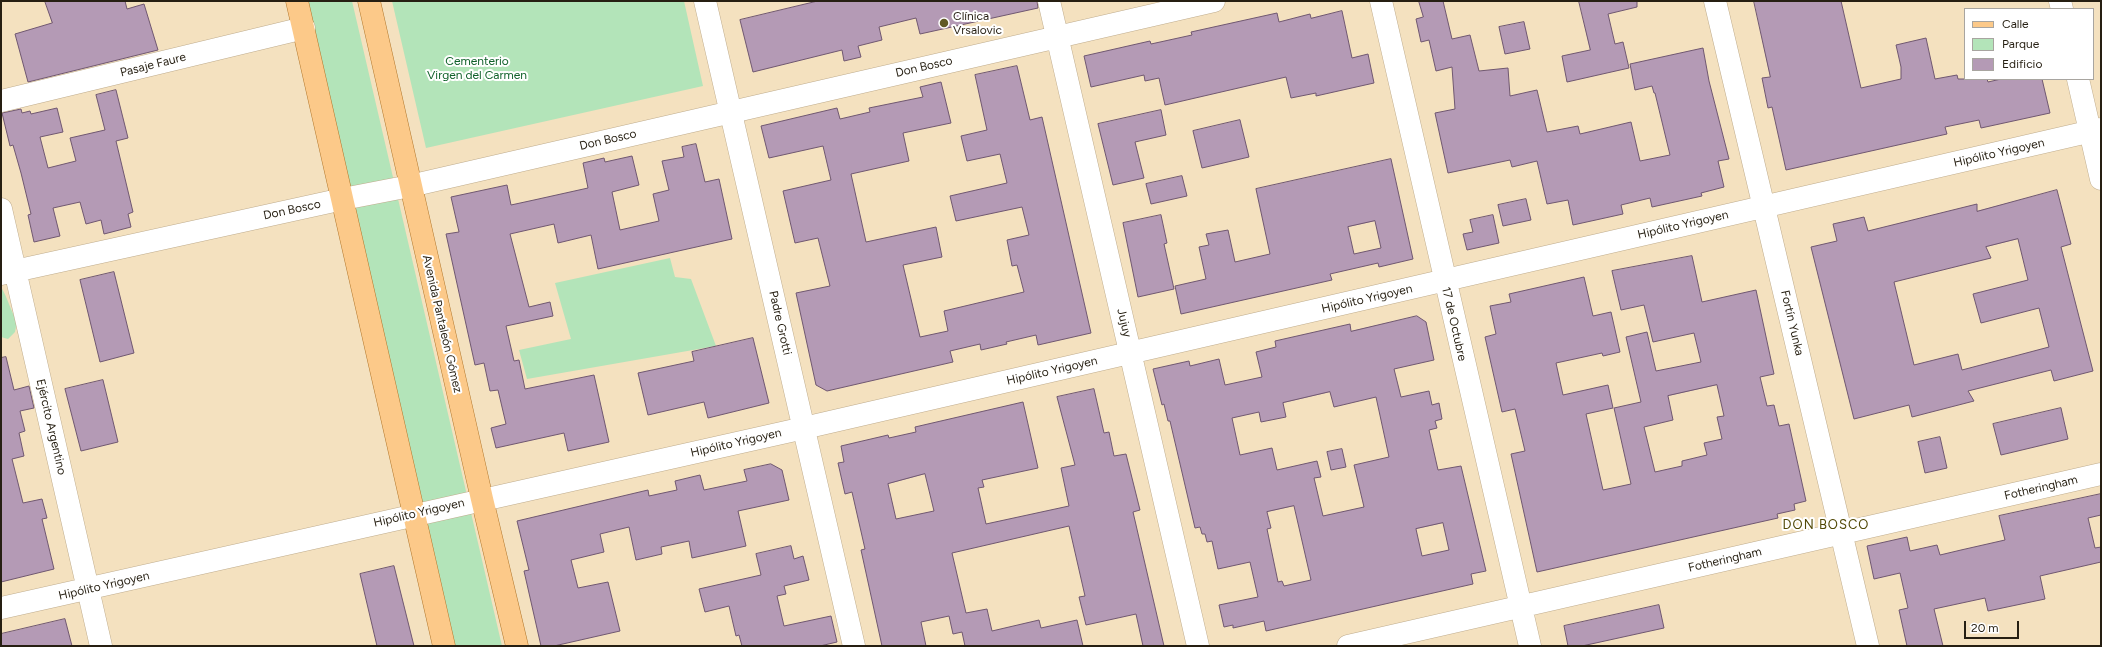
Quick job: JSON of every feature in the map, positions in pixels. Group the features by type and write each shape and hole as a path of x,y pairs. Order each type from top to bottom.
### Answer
{"main road":[{"path":"298,1 444,646"},
{"name":"Avenida Pantaleón Gómez","path":"369,1 410,186 517,646"}],"street":[{"name":"Padre Grotti","path":"705,1 854,646"},
{"name":"Jujuy","path":"1049,1 1198,646"},
{"name":"Don Bosco","path":"8,273 343,198 410,186 730,111 1214,1"},
{"name":"17 de Octubre","path":"1381,1 1444,281 1530,646"},
{"name":"Fortín Yunka","path":"1715,1 1868,646"},
{"name":"Pasaje Faure","path":"1,101 304,28"},
{"path":"2078,80 2096,130 2101,179"},
{"name":"Hipólito Yrigoyen","path":"1,608 414,514 804,428 2096,130"},
{"name":"Ejército Argentino","path":"1,209 8,273 101,646"},
{"name":"Fotheringham","path":"1348,646 1841,532 2101,474"}],"green space":[{"path":"304,1 352,1 502,646 455,646"},
{"name":"Cementerio Virgen del Carmen","path":"392,1 684,1 703,86 426,148"},
{"path":"670,258 675,277 691,279 716,346 527,379 519,350 571,339 555,283"},
{"path":"1,287 17,321 15,332 8,339 1,337"}],"building":[{"path":"45,1 125,1 127,9 144,4 158,50 28,82 15,34 52,23"},
{"path":"818,1 1037,1 1038,8 920,34 916,18 879,27 882,40 858,46 861,57 844,61 842,50 753,72 740,20"},
{"path":"1419,1 1443,1 1452,39 1470,35 1479,71 1508,68 1510,96 1537,90 1547,132 1578,126 1580,134 1631,122 1640,161 1670,155 1652,86 1635,90 1630,64 1703,48 1709,81 1729,159 1718,161 1724,187 1701,193 1702,196 1652,207 1650,198 1621,205 1623,214 1573,225 1568,200 1547,204 1537,161 1512,167 1510,160 1448,173 1435,113 1455,109 1452,67 1436,71 1429,40 1421,42 1416,19 1423,17"},
{"path":"1579,1 1637,1 1637,7 1608,14 1615,44 1623,42 1629,68 1567,82 1562,56 1590,50"},
{"path":"1754,1 1841,1 1861,88 1901,79 1901,67 1896,45 1926,38 1935,79 1957,75 1958,79 1987,80 1988,82 1997,80 2042,80 2050,113 1981,128 1979,120 1945,127 1947,134 1786,170 1772,107 1768,108 1762,78 1770,77"},
{"path":"1342,11 1352,58 1368,54 1374,83 1316,96 1316,93 1291,98 1286,77 1165,105 1159,78 1145,81 1144,75 1091,87 1084,56 1150,41 1151,44 1192,35 1191,32 1277,13 1279,22 1310,14 1311,18"},
{"path":"1524,22 1530,49 1505,54 1499,27"},
{"path":"1017,66 1030,120 1042,117 1091,333 1038,345 1036,335 981,350 980,344 950,351 953,362 827,391 816,385 796,293 830,286 818,238 795,243 783,191 831,180 823,146 769,158 761,126 837,108 840,119 870,112 869,108 923,97 920,87 941,82 951,123 903,133 909,161 851,174 866,242 936,227 942,257 903,265 920,337 948,331 944,311 1024,292 1017,265 1012,266 1007,240 1029,235 1022,207 956,221 950,196 1007,183 1000,154 967,161 961,136 987,130 975,75"},
{"path":"116,90 128,138 116,141 133,212 128,214 131,227 104,234 101,220 86,224 80,202 53,208 60,236 34,242 28,215 31,214 21,173 13,145 10,146 2,113 21,109 22,113 30,111 31,114 57,108 63,132 40,137 48,168 76,161 70,138 105,130 96,95"},
{"path":"1161,110 1166,135 1135,142 1144,178 1113,185 1098,124"},
{"path":"1240,120 1249,157 1202,168 1193,131"},
{"path":"696,144 705,182 719,179 732,239 598,269 591,235 558,243 554,224 510,234 529,307 550,302 553,316 506,326 514,361 519,360 525,389 594,375 609,442 568,451 564,433 496,448 491,428 506,424 498,390 490,391 484,363 475,365 446,234 459,232 451,197 507,185 511,205 588,188 583,163 604,158 605,162 632,156 639,185 612,192 620,230 659,221 653,194 669,190 662,161 684,157 682,147"},
{"path":"1391,159 1413,259 1379,267 1378,263 1330,274 1332,280 1181,314 1175,286 1206,279 1199,247 1209,245 1206,234 1228,230 1235,262 1270,254 1256,189","holes":["1375,221 1381,248 1354,254 1348,227"]},
{"path":"1182,176 1187,196 1151,204 1146,184"},
{"path":"2057,190 2071,244 2061,247 2093,371 2054,381 2051,370 1968,391 1974,401 1912,417 1909,405 1854,419 1811,247 1837,241 1833,224 1864,217 1868,231 1977,204 1977,211","holes":["2018,239 2028,280 1973,294 1981,323 2039,308 2049,347 1962,370 1958,354 1914,365 1894,282 1991,258 1986,247"]},
{"path":"1526,199 1531,220 1503,226 1498,205"},
{"path":"1161,215 1167,243 1164,244 1174,289 1138,297 1123,223"},
{"path":"1493,215 1499,243 1467,250 1463,234 1473,232 1470,220"},
{"path":"1692,256 1702,302 1756,290 1774,374 1760,377 1767,406 1774,405 1779,426 1789,424 1806,501 1794,504 1795,510 1777,514 1778,518 1537,572 1511,454 1525,451 1515,409 1502,412 1485,337 1496,334 1490,306 1511,302 1509,294 1584,277 1593,316 1611,312 1620,352 1603,356 1602,353 1556,363 1563,395 1608,385 1613,408 1586,414 1603,490 1631,484 1614,408 1641,402 1626,337 1647,332 1656,371 1701,362 1694,333 1653,342 1644,305 1621,310 1612,271","holes":["1717,385 1724,416 1717,417 1722,439 1704,443 1707,455 1682,461 1682,466 1655,472 1644,427 1673,420 1668,396"]},
{"path":"114,272 134,353 100,362 80,280"},
{"path":"1417,316 1426,322 1434,360 1394,369 1401,397 1429,391 1432,405 1439,403 1442,419 1435,421 1437,428 1429,430 1438,470 1461,466 1486,571 1471,574 1473,584 1266,631 1264,621 1233,628 1233,625 1224,627 1219,605 1258,597 1250,562 1218,569 1212,541 1207,542 1205,534 1202,534 1200,527 1195,528 1170,421 1168,421 1164,404 1162,405 1153,369 1189,361 1190,366 1219,359 1225,385 1262,377 1256,352 1276,347 1275,341 1350,324 1351,331","holes":["1330,392 1334,407 1376,397 1389,457 1354,465 1364,507 1323,516 1314,478 1321,477 1317,461 1277,470 1272,448 1240,455 1232,418 1259,412 1261,422 1286,417 1283,403","1294,506 1311,580 1284,586 1282,581 1278,582 1267,529 1271,528 1267,512","1443,523 1449,550 1422,556 1416,529"]},
{"path":"753,338 769,403 708,418 704,402 648,415 638,373 694,361 692,352"},
{"path":"6,357 14,390 29,386 34,408 20,411 25,431 19,433 24,456 12,459 23,503 42,499 47,518 42,519 54,569 1,582 1,358"},
{"path":"103,380 118,442 81,451 65,389"},
{"path":"1094,389 1104,433 1109,432 1114,456 1126,454 1140,510 1133,512 1164,646 1143,646 1136,614 1086,625 1079,597 1085,596 1069,526 952,553 966,613 987,609 992,631 1039,620 1041,628 1077,620 1083,646 965,646 962,632 953,634 949,616 921,622 926,646 882,646 861,550 865,549 852,492 845,494 838,463 844,462 841,446 888,435 889,438 916,432 915,427 1023,402 1038,468 982,480 984,487 978,488 986,524 1069,506 1061,468 1075,465 1057,397","holes":["925,474 934,511 896,519 888,484"]},
{"path":"2061,408 2068,439 2001,455 1993,424"},
{"path":"1940,437 1947,468 1925,473 1918,442"},
{"path":"1342,449 1346,467 1331,470 1327,452"},
{"path":"771,464 782,470 789,500 738,511 746,546 692,558 689,541 661,547 662,554 636,560 629,527 600,534 604,552 571,560 578,588 608,582 620,631 554,646 541,646 524,571 529,570 517,521 648,490 649,496 677,490 675,481 700,475 704,490 747,481 744,470"},
{"path":"2101,494 2101,515 2088,518 2095,548 2101,547 2101,562 2040,576 2045,599 1988,611 1985,598 1934,609 1943,646 1907,646 1899,610 1908,608 1900,573 1874,579 1867,546 1907,537 1910,551 1937,545 1940,555 2005,540 1999,516"},
{"path":"791,546 794,559 803,556 809,580 784,586 786,594 777,596 784,626 831,616 837,642 820,646 742,646 739,635 736,636 729,606 705,612 699,589 761,575 756,554"},
{"path":"394,566 414,646 377,646 360,574"},
{"path":"1659,605 1664,628 1582,646 1568,646 1564,626"},
{"path":"65,619 72,646 1,646 1,634"}],"place":[{"name":"Clínica Vrsalovic","path":"944,23"}],"district":[{"name":"DON BOSCO","path":"1826,525"}]}
